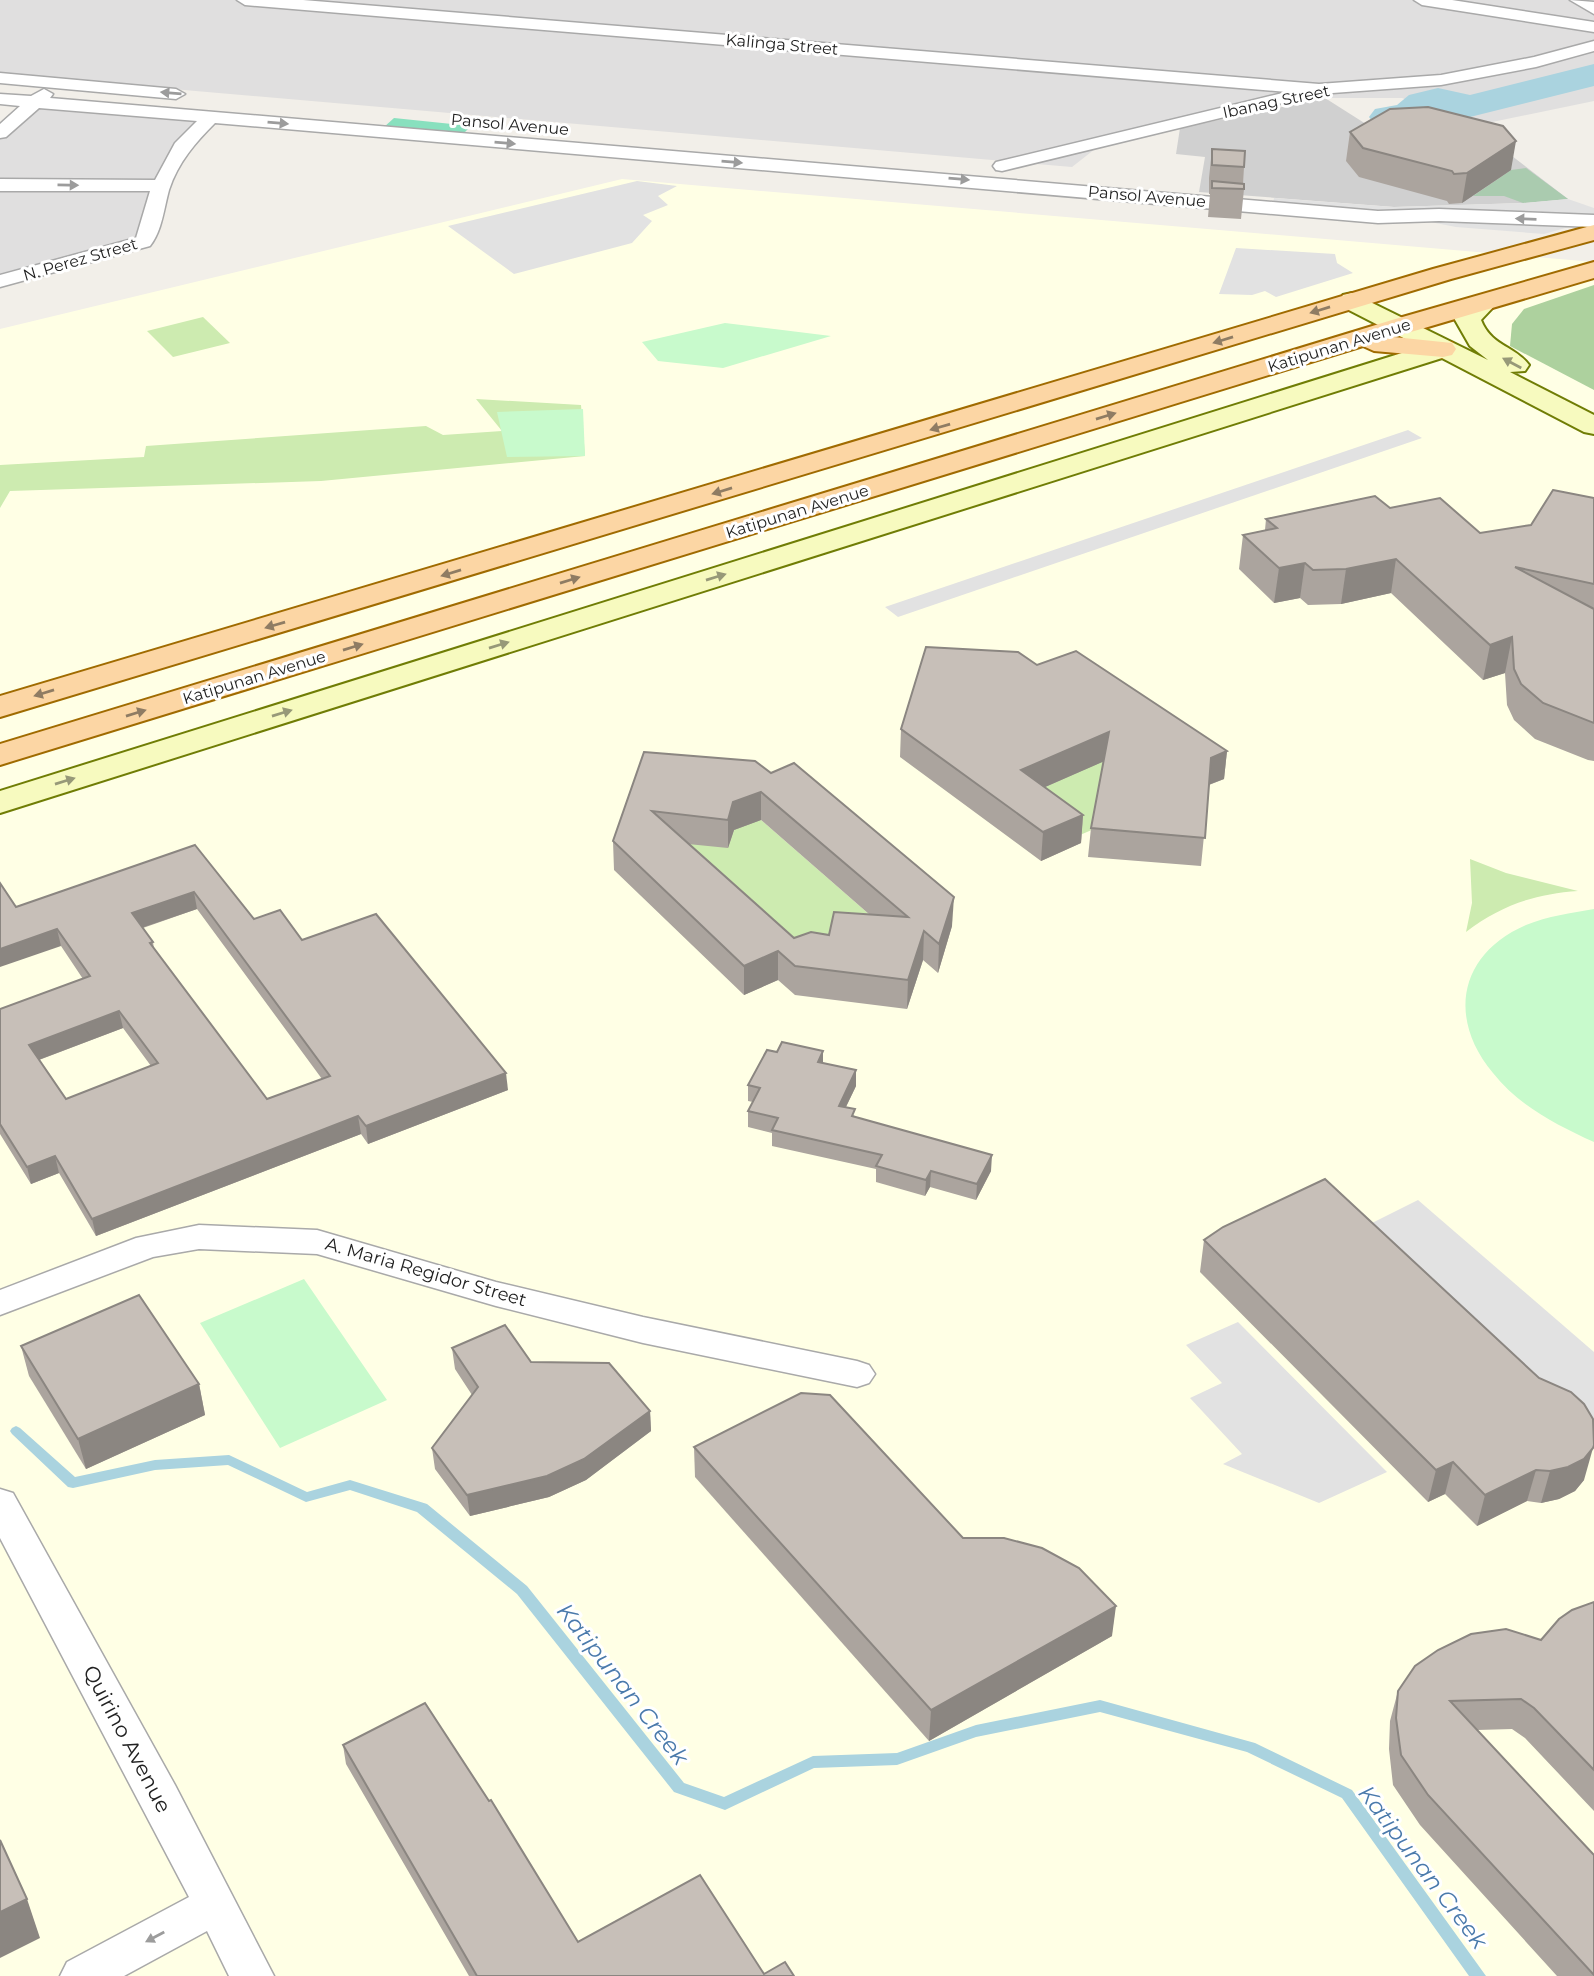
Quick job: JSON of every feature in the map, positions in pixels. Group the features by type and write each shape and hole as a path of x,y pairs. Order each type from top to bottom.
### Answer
{"main road":[{"path":"0,707 1352,301 1594,232"},
{"path":"1409,324 1384,311 1383,305 1402,297 1594,243"},
{"name":"Katipunan Avenue","path":"0,755 1409,324 1594,270"},
{"path":"1348,343 1443,349"},
{"path":"1005,407 1028,420 1041,436"},
{"path":"395,590 405,609 426,624"}],"street":[{"name":"Kalinga Street","path":"246,0 1319,89"},
{"path":"1422,0 1594,27"},
{"path":"1578,0 1594,9"},
{"name":"Ibanag Street","path":"1000,174 1319,89 1441,80 1536,62 1594,46"},
{"path":"0,78 195,96"},
{"path":"0,133 57,83"},
{"name":"Pansol Avenue","path":"0,99 210,118 1000,174 1378,217 1442,229 1566,240"},
{"name":"N. Perez Street","path":"0,281 143,242 147,237 161,186 181,147 210,118"},
{"name":"Pansol Avenue","path":"979,164 1000,174"},
{"path":"0,185 161,186"},
{"name":"Pansol Avenue","path":"1378,217 1439,215 1594,221"},
{"path":"1352,301 1409,324 1443,349 1594,426"},
{"path":"1485,302 1466,318 1471,332 1492,352 1594,407"},
{"name":"Katipunan Avenue","path":"0,802 1443,349"},
{"name":"A. Maria Regidor Street","path":"0,1303 148,1246 199,1237 317,1242 496,1294 631,1327 857,1374"},
{"name":"Quirino Avenue","path":"0,1503 252,1976"},
{"path":"82,1976 215,1905"}],"shaded area":[{"path":"0,0 1594,0 1594,101 1473,126 1402,98 1325,98 1243,113 1095,149 1072,167 0,74"},
{"path":"1325,98 1377,131 1473,126 1568,199 1394,207 1199,192 1205,157 1176,154 1180,128"},
{"path":"35,103 203,119 156,184 0,183 0,136"},
{"path":"1526,168 1568,199 1523,203 1504,196 1473,196 1511,170"},
{"path":"622,179 1594,262 1594,1976 0,1976 0,329"},
{"path":"637,181 677,186 658,196 668,205 643,215 652,221 632,243 514,274 448,226"},
{"path":"0,185 157,187 137,241 0,277"},
{"path":"1274,198 1394,207 1568,199 1594,208 1594,220 1544,234 1456,227 1384,213 1273,204"},
{"path":"1236,248 1335,254 1337,263 1353,273 1276,297 1265,291 1252,295 1219,294"},
{"path":"1408,430 1422,438 898,617 885,607"},
{"path":"1418,1200 1594,1352 1594,1439 1362,1228"},
{"path":"1238,1322 1387,1472 1319,1503 1223,1464 1242,1454 1190,1398 1222,1383 1186,1345"}],"green space":[{"path":"394,118 471,126 461,136 383,128"},
{"path":"1594,285 1594,390 1510,346 1512,324 1524,309"},
{"path":"203,317 230,343 173,357 147,331"},
{"path":"725,323 831,336 723,368 658,361 642,342"},
{"path":"476,399 581,405 585,456 321,481 10,491 0,508 0,465 144,457 146,446 426,426 443,435 502,431"},
{"path":"583,409 585,456 507,457 497,412"},
{"path":"1121,753 1094,829 1073,838 1020,798"},
{"path":"761,820 886,929 810,961 685,843 736,824"},
{"path":"1470,859 1506,873 1578,891 1519,902 1466,932 1472,903"},
{"path":"1594,909 1594,1142 1539,1114 1503,1085 1478,1052 1469,1031 1466,1010 1467,989 1474,970 1486,953 1503,937 1534,922"},
{"path":"304,1279 387,1400 280,1448 200,1323"}],"building":[{"path":"1428,107 1503,126 1516,141 1467,173 1454,174 1452,171 1363,148 1350,132 1390,109"},
{"path":"1212,149 1245,151 1244,167 1212,165"},
{"path":"1212,181 1244,184 1244,189 1212,188"},
{"path":"1553,490 1594,498 1594,584 1515,567 1594,609 1594,723 1543,703 1521,684 1514,669 1512,637 1490,645 1396,559 1346,569 1313,570 1305,563 1279,568 1243,535 1277,528 1266,519 1375,496 1390,508 1440,498 1480,533 1531,525"},
{"path":"926,647 1018,652 1037,665 1076,651 1227,751 1211,758 1205,838 1091,828 1109,732 1021,770 1083,815 1043,832 901,729"},
{"path":"644,752 755,761 771,773 794,763 954,897 939,944 924,931 908,980 795,966 778,951 744,966 613,841","holes":["761,792 908,917 834,912 829,935 811,932 794,938 652,811 728,820 733,802"]},
{"path":"195,845 254,919 280,910 302,940 376,914 506,1073 366,1126 358,1116 92,1219 55,1156 27,1167 0,1124 0,1009 90,976 57,929 0,949 0,883 16,907","holes":["194,892 330,1076 267,1099 150,943 153,942 132,913","119,1011 158,1063 66,1099 29,1045"]},
{"path":"782,1042 823,1051 818,1062 856,1070 839,1106 855,1109 852,1116 992,1155 977,1184 931,1171 926,1180 876,1166 882,1155 772,1130 778,1118 748,1111 760,1088 748,1085 767,1050 777,1052"},
{"path":"1325,1179 1539,1378 1571,1392 1584,1404 1593,1419 1594,1445 1584,1459 1568,1467 1550,1471 1536,1470 1485,1495 1453,1462 1436,1470 1204,1240 1223,1227"},
{"path":"139,1295 199,1384 78,1439 21,1346"},
{"path":"505,1325 531,1362 609,1363 650,1411 584,1459 547,1476 467,1495 432,1448 478,1387 452,1348"},
{"path":"801,1393 830,1395 963,1538 1004,1538 1042,1548 1079,1568 1116,1606 931,1710 694,1447"},
{"path":"1594,1602 1594,1770 1534,1708 1521,1699 1450,1701 1594,1855 1594,1975 1428,1795 1401,1755 1396,1718 1398,1691 1415,1666 1438,1650 1471,1634 1506,1629 1541,1640 1559,1619 1572,1610"},
{"path":"425,1703 489,1801 491,1800 578,1942 700,1875 764,1974 785,1962 794,1976 477,1976 343,1745"},
{"path":"0,1840 27,1899 0,1912"}],"waterway":[{"path":"1388,117 1407,114 1422,103 1438,99 1470,106 1594,75"},
{"name":"Katipunan Creek","path":"16,1431 73,1483 155,1465 229,1460 306,1497 350,1485 422,1508 522,1590 679,1788 725,1804 813,1762 897,1759 976,1731 1100,1706 1250,1747 1347,1794 1478,1976"}]}
